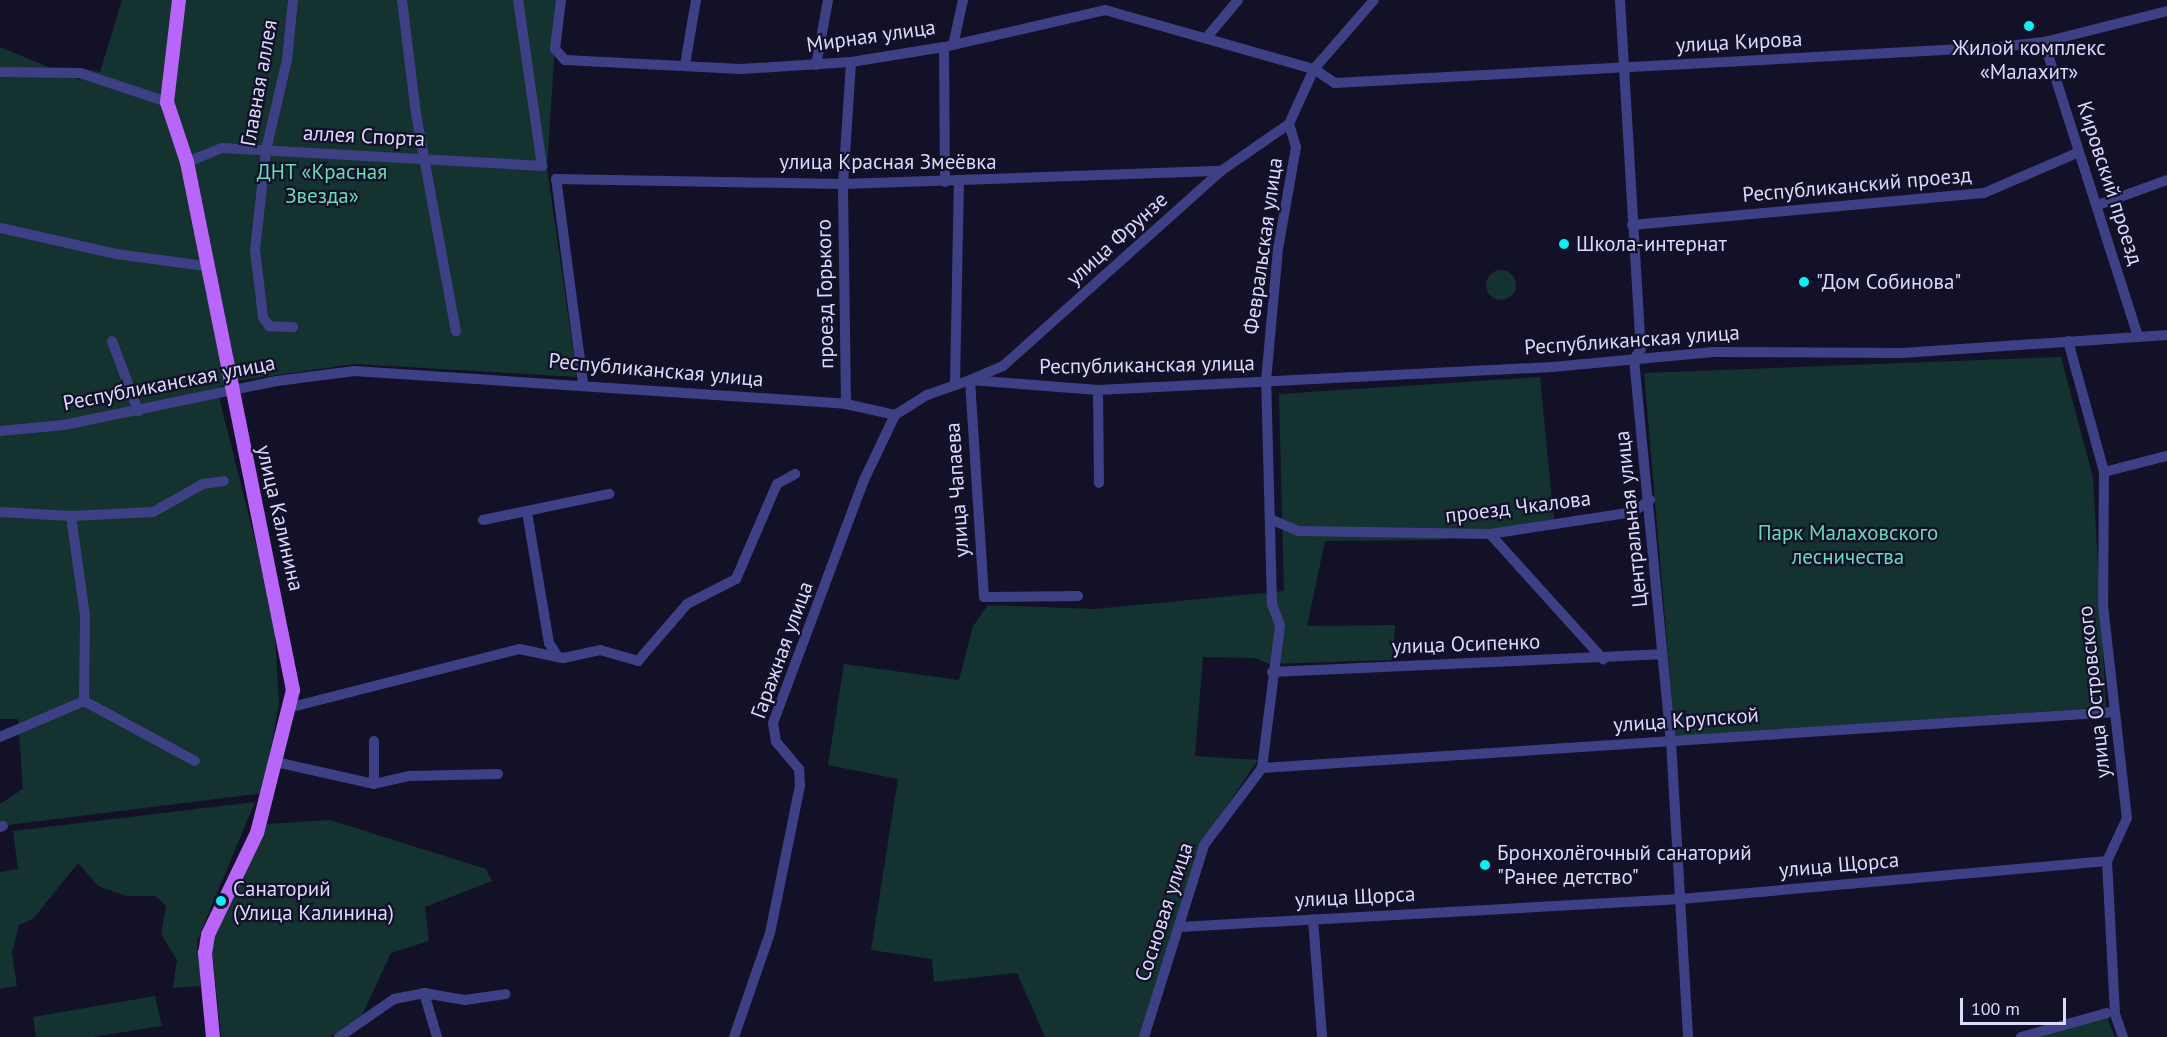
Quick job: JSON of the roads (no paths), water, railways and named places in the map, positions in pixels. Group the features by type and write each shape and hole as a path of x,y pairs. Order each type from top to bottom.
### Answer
{"main road":[{"name":"улица Калинина","path":"178,0 167,102 187,162 229,391 278,600 292,707 257,833 208,935 205,953 213,1037"}],"street":[{"name":"Главная аллея","path":"293,0 287,60 266,150 255,250 263,317 269,326 293,327"},
{"path":"402,0 423,158 456,331"},
{"name":"аллея Спорта","path":"187,162 209,150 266,150 542,166 518,0"},
{"name":"Мирная улица","path":"561,0 555,49 565,60 685,65 816,65 851,62 944,47 954,41 1106,5 1314,69"},
{"path":"685,65 696,0"},
{"path":"816,65 828,0"},
{"path":"954,41 963,0"},
{"path":"1207,37 1238,0"},
{"path":"1289,124 1314,69 1374,0"},
{"name":"Центральная улица","path":"1620,0 1641,349 1634,359 1650,500 1671,741 1688,1037"},
{"name":"улица Кирова","path":"1314,69 1335,83 2044,42 2167,10"},
{"name":"Кировский проезд","path":"2044,42 2138,336"},
{"path":"944,47 945,182"},
{"name":"проезд Горького","path":"846,404 843,184 851,62"},
{"path":"0,72 80,73 167,102"},
{"name":"улица Фрунзе","path":"970,380 1004,366 1221,171 1289,124"},
{"name":"Февральская улица","path":"1272,672 1280,625 1272,604 1266,381 1278,249 1296,147 1289,124"},
{"name":"Республиканский проезд","path":"1632,225 1984,193 2079,152"},
{"name":"улица Красная Змеёвка","path":"583,383 556,179 843,184 959,182 1221,171"},
{"path":"2098,205 2167,180"},
{"path":"955,384 959,182"},
{"path":"0,228 116,254 205,266"},
{"name":"Республиканская улица","path":"0,431 138,411 229,391 354,371 583,383 846,404 895,415 955,384 970,380 1098,390 1634,359 1713,352 1902,353 2167,335"},
{"path":"112,340 138,411"},
{"name":"улица Островского","path":"2068,341 2104,472 2103,605 2113,712 2127,818 2107,861 2115,1014 2123,1037"},
{"name":"улица Чапаева","path":"970,380 984,597 1078,596"},
{"path":"1098,390 1099,483"},
{"name":"Гаражная улица","path":"734,1037 770,933 800,786 799,769 776,742 773,723 864,480 895,415"},
{"path":"2104,472 2167,456"},
{"path":"292,707 519,649 558,657 600,650 638,661 687,604 736,579 777,484 795,474"},
{"path":"0,512 71,516 153,512 203,484 224,480"},
{"path":"483,520 609,494"},
{"name":"проезд Чкалова","path":"1270,519 1298,531 1386,535 1490,534 1633,512 1650,500"},
{"path":"527,512 549,643 558,657"},
{"path":"71,516 85,616 84,701"},
{"path":"1490,534 1603,659"},
{"name":"улица Осипенко","path":"1272,672 1603,659 1662,654"},
{"path":"1262,768 1272,672"},
{"path":"0,736 84,701"},
{"path":"84,701 195,761"},
{"name":"улица Крупской","path":"1262,768 2113,712"},
{"path":"374,741 374,784"},
{"path":"276,762 374,784 409,776 498,774"},
{"name":"Сосновая улица","path":"1144,1037 1204,845 1262,768"},
{"name":"улица Щорса","path":"1179,927 1681,899 2107,861"},
{"path":"1313,919 1322,1037"},
{"path":"339,1037 385,1003 424,993 465,1000 506,994"},
{"path":"424,993 437,1037"},
{"path":"2021,1037 2107,1013"}],"place":[{"name":"Жилой комплекс «Малахит»","path":"2029,26"},
{"name":"Школа-интернат","path":"1564,244"},
{"name":"\"Дом Собинова\"","path":"1804,282"},
{"name":"Бронхолёгочный санаторий \"Ранее детство\"","path":"1485,865"},
{"name":"Санаторий (Улица Калинина)","path":"221,901"}],"park label":[{"name":"ДНТ «Красная Звезда»","path":"322,184"},
{"name":"Парк Малаховского лесничества","path":"1848,545"}]}
